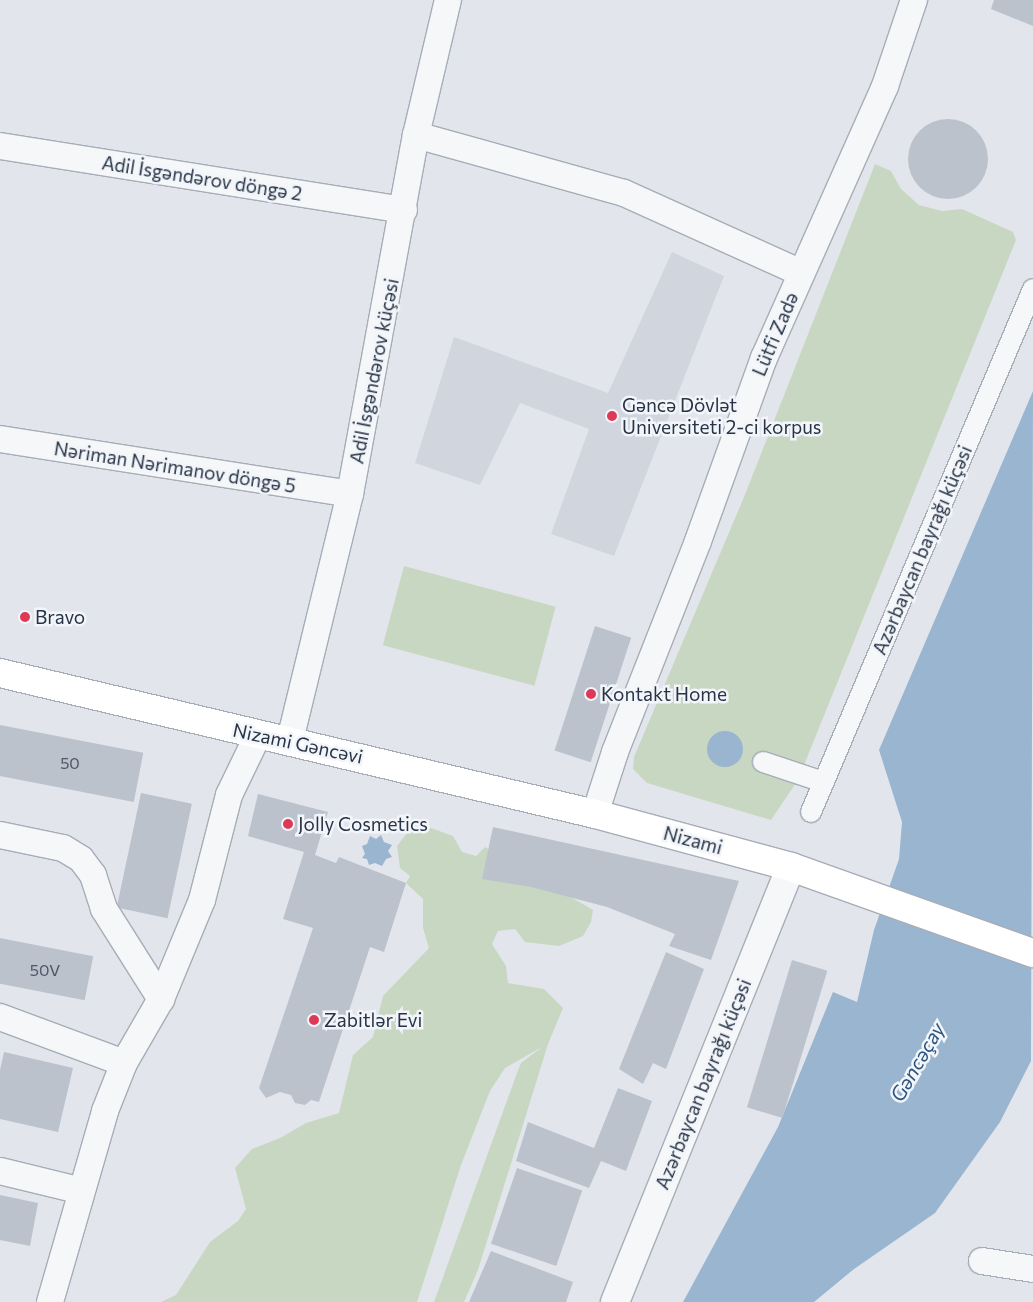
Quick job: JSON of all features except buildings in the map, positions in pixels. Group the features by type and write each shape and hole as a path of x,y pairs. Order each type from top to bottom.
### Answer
{"main road":[{"name":"Nizami Gəncəvi","path":"0,673 258,735 290,740 595,814"},
{"name":"Nizami","path":"595,814 791,867 1033,953"}],"street":[{"name":"Adil İsgəndərov küçəsi","path":"290,740 350,494 404,210 416,135 448,0"},
{"name":"Lütfi Zadə","path":"595,814 615,752 698,541 764,358 886,86 914,0"},
{"path":"416,135 624,193 802,273"},
{"name":"Adil İsgəndərov döngə 2","path":"0,146 404,210"},
{"name":"Azərbaycan bayrağı küçəsi","path":"811,812 1033,289"},
{"name":"Nəriman Nərimanov döngə 5","path":"0,439 350,494"},
{"path":"50,1302 105,1111 124,1063 161,999 202,900 229,795 258,735"},
{"path":"763,762 823,782"},
{"path":"0,835 63,848 81,859 93,875 104,909 161,999"},
{"name":"Azərbaycan bayrağı küçəsi","path":"615,1302 791,867"},
{"path":"0,1017 124,1063"},
{"path":"0,1171 82,1191"},
{"path":"982,1261 1033,1270"}],"shaded area":[{"name":"Gəncə Dövlət Universiteti 2-ci korpus","path":"672,252 724,276 614,556 551,534 589,429 520,403 480,485 415,463 454,337 608,393"}],"green space":[{"path":"875,164 891,171 901,189 919,205 942,211 962,209 1013,232 1016,240 798,780 771,820 647,783 633,769 634,757 744,497"},
{"path":"404,566 556,607 534,686 383,645"},
{"path":"411,828 431,828 453,836 462,852 476,856 485,847 593,910 591,922 583,936 559,946 525,942 515,929 498,931 492,944 506,966 508,983 544,989 563,1008 548,1044 478,1270 464,1302 434,1302 521,1063 542,1047 505,1068 490,1091 461,1165 417,1302 161,1302 176,1295 210,1242 238,1221 246,1209 235,1168 252,1149 280,1138 306,1123 339,1113 353,1055 373,1037 383,996 429,948 423,928 423,899 406,883 410,876 400,868 397,846"}],"water":[{"name":"Gəncəçay","path":"1033,391 1031,1061 1000,1122 935,1213 854,1269 814,1302 683,1302 778,1127 833,992 857,1002 874,930 899,859 902,822 879,750"},
{"path":"725,731 732,732 738,736 742,742 742,756 738,762 732,766 725,767 718,766 712,762 708,756 707,749 708,742 712,736 718,732"},
{"path":"381,835 384,842 392,845 388,851 392,857 386,859 382,866 375,863 369,865 367,859 362,858 365,854 362,846 367,844 370,836 376,839"}],"place":[{"name":"Gəncə Dövlət Universiteti 2-ci korpus","path":"612,416"},
{"name":"Bravo","path":"25,617"},
{"name":"Kontakt Home","path":"591,694"},
{"name":"Jolly Cosmetics","path":"288,824"},
{"name":"Zabitlər Evi","path":"314,1020"}]}
